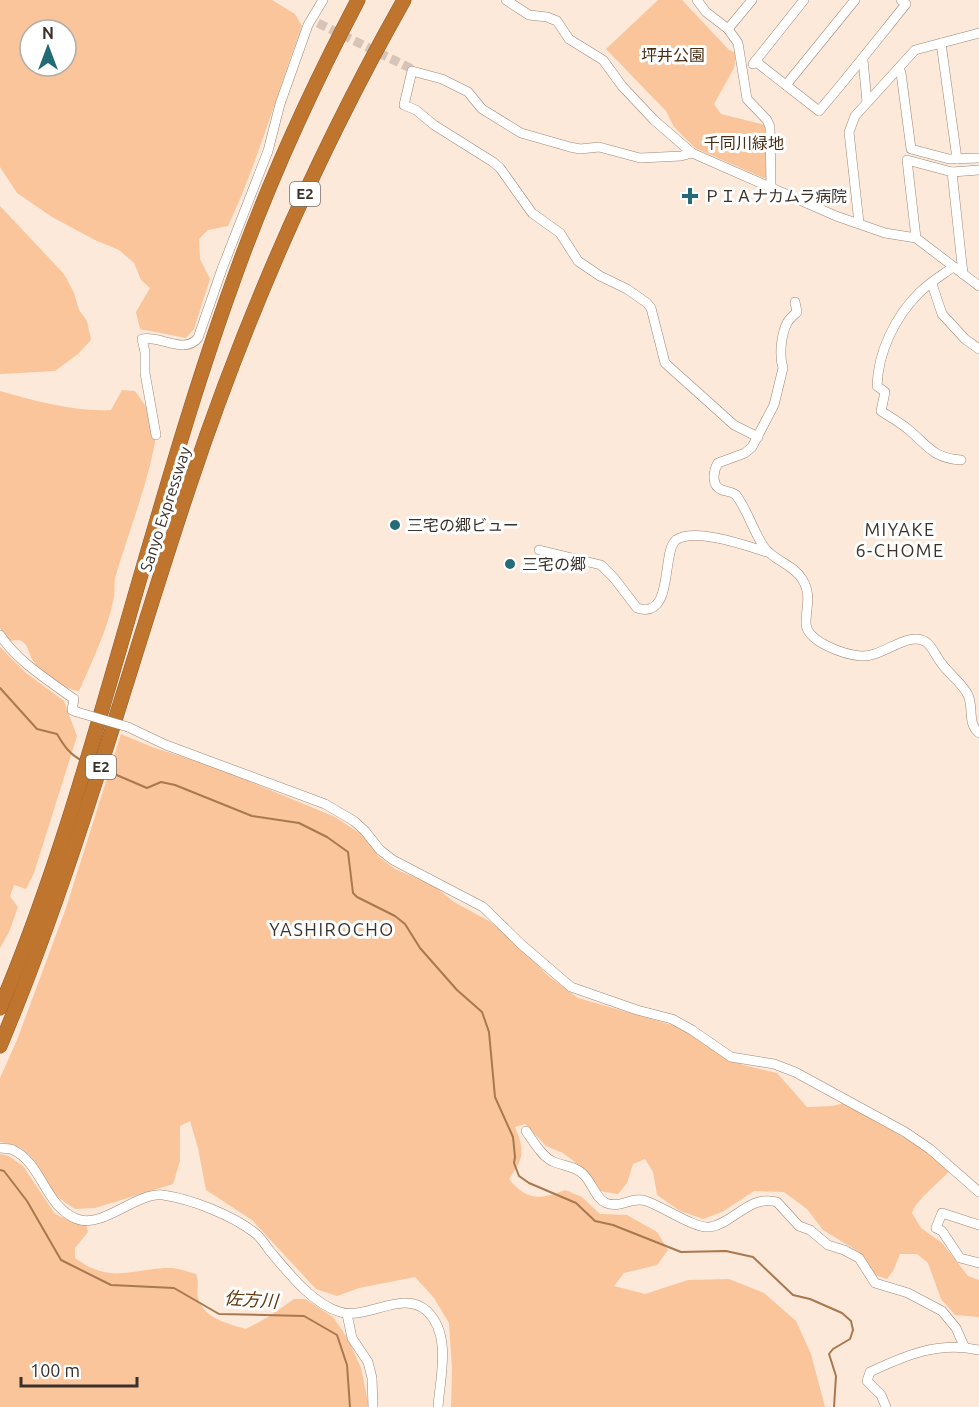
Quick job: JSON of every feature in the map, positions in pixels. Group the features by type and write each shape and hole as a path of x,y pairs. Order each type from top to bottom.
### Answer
{"highway":[{"name":"Sanyo Expressway","path":"0,1008 62,842 172,471 230,289 261,207 297,123 358,0"},
{"name":"Sanyo Expressway","path":"0,1046 48,924 73,852 190,483 220,396 294,216 369,63 404,0"}],"street":[{"path":"156,435 145,373 145,352 142,339 154,338 185,345 198,338 222,269 268,152 280,104 308,25 315,21 323,0"},
{"path":"506,0 529,15 547,17 557,21 569,39 603,60 622,86 654,120 692,153 836,216 885,233 916,238 979,286"},
{"path":"698,0 706,12 728,29 738,43 747,99 769,123 771,186"},
{"path":"728,29 752,0"},
{"path":"744,74 804,0"},
{"path":"786,85 855,0"},
{"path":"755,61 819,111 863,60 873,44 906,4 901,0"},
{"path":"859,223 849,132 855,116 915,50 979,33"},
{"path":"941,43 957,159"},
{"path":"863,60 867,102"},
{"path":"898,69 901,73 911,149 949,159 979,158"},
{"path":"692,153 681,156 640,158 604,148 570,147 521,133 482,109 468,92 442,79 412,71 404,105 416,110 434,125 493,162 507,177 532,213 560,233 579,261 647,303 651,308 664,363 734,425 758,437"},
{"path":"916,238 907,160 952,172 979,170"},
{"path":"952,172 963,274"},
{"path":"953,267 923,289 910,303 891,333 879,364 877,386 885,392 881,411 908,429 931,452 942,458 961,460"},
{"path":"932,284 942,314 965,339 979,349"},
{"path":"769,553 736,495 718,489 714,479 715,469 718,463 749,451 774,405 783,369 782,342 788,322 797,312 795,302"},
{"path":"539,550 601,565 637,608 642,609 653,605 662,595 672,546 678,539 694,536 707,537 736,542 769,553 790,566 806,585 809,595 806,625 814,638 831,647 864,656 879,653 910,639 923,640 965,690 971,705 972,724 979,733"},
{"path":"0,635 14,653 29,666 74,699 72,710 128,727 166,745 262,782 301,794 334,809 365,831 393,860 490,912 522,945 571,987 637,1010 672,1019 723,1053 736,1059 774,1064 795,1072 904,1132 930,1149 979,1192"},
{"path":"526,1131 544,1155 552,1161 574,1167 582,1173 598,1196 608,1204 644,1200 705,1227 719,1224 758,1201 777,1202 799,1226 810,1230 828,1245 859,1258 875,1283 908,1293 942,1311 956,1328 964,1346"},
{"path":"0,1148 13,1150 28,1160 59,1207 77,1220 90,1221 151,1196 191,1202 232,1217 256,1233 297,1283 326,1306 347,1314 408,1303 420,1306 438,1324 443,1346 438,1407"},
{"path":"979,1225 942,1213 936,1228 942,1231 960,1258 979,1263"},
{"path":"347,1314 352,1338 368,1362 372,1378 373,1407"},
{"path":"886,1407 880,1395 867,1381 870,1372 901,1357 956,1346 979,1350"}],"green space":[{"path":"0,0 272,0 295,14 302,26 239,202 228,226 208,230 199,239 200,259 210,279 194,329 186,338 140,329 136,312 150,288 141,280 134,263 119,250 52,217 17,193 0,167"},
{"name":"坪井公園","path":"658,0 682,0 729,50 736,53 734,68 714,104 721,114 765,125 766,179 695,148 674,127 666,111 606,49"},
{"path":"0,206 64,274 74,293 79,310 87,321 91,340 78,354 55,371 0,374"},
{"path":"122,390 135,391 158,424 145,483 115,578 114,597 108,621 79,691 59,684 46,675 32,659 25,643 9,641 0,628 0,391 55,405 111,410"},
{"path":"0,647 26,673 64,701 77,736 34,873 26,889 14,885 10,896 18,907 9,932 0,948"},
{"path":"121,734 152,747 220,769 335,817 367,838 378,856 395,869 433,885 454,902 489,921 518,944 546,974 578,998 679,1027 707,1046 743,1065 777,1073 807,1107 845,1103 925,1150 949,1171 923,1197 912,1213 921,1228 942,1243 968,1276 979,1280 979,1317 955,1315 941,1299 928,1263 917,1254 900,1254 887,1279 875,1275 859,1252 823,1230 807,1209 784,1192 754,1191 722,1212 703,1219 680,1211 657,1195 653,1172 645,1159 633,1164 627,1183 618,1194 599,1191 585,1170 563,1153 546,1146 525,1124 515,1127 521,1154 518,1165 509,1179 516,1186 528,1195 541,1197 565,1190 582,1197 600,1214 627,1215 657,1232 668,1250 657,1265 624,1273 614,1286 645,1294 688,1280 729,1279 764,1293 796,1321 811,1354 825,1407 451,1407 452,1369 449,1323 434,1298 415,1277 359,1288 337,1296 316,1289 252,1220 206,1190 190,1121 180,1126 180,1161 173,1184 95,1208 75,1209 56,1195 29,1154 22,1149 0,1142 0,1078 17,1040 66,908"},
{"path":"0,1154 9,1156 23,1166 55,1214 75,1223 86,1224 88,1232 75,1248 75,1258 88,1266 112,1273 173,1268 196,1274 198,1298 205,1311 217,1319 246,1329 294,1299 305,1299 333,1317 348,1339 361,1368 369,1407 0,1407"}],"waterway":[{"path":"0,688 37,729 57,734 68,750 83,761"},
{"path":"105,770 147,788 161,782 175,785 252,816 299,823 327,837 348,852 353,893 405,924 420,948 457,990 482,1012 489,1032 495,1097 513,1137 514,1163 519,1176 529,1183 576,1203 595,1221 613,1225 681,1252 726,1251 753,1257 793,1295 810,1299 842,1313 851,1321 853,1330 850,1339 829,1354 836,1376 834,1407"},
{"name":"佐方川","path":"0,1170 4,1171 27,1201 61,1260 111,1285 174,1288 219,1314 304,1316 337,1335 347,1365 350,1407"}],"tunnel":[{"path":"318,23 412,71"}],"place":[{"name":"ＰＩＡナカムラ病院","path":"690,196"},
{"name":"三宅の郷ビュー","path":"395,525"},
{"name":"三宅の郷","path":"510,564"}],"district":[{"name":"MIYAKE 6-CHOME","path":"900,540"},
{"name":"YASHIROCHO","path":"332,930"}],"park label":[{"name":"千同川緑地","path":"744,143"}]}
